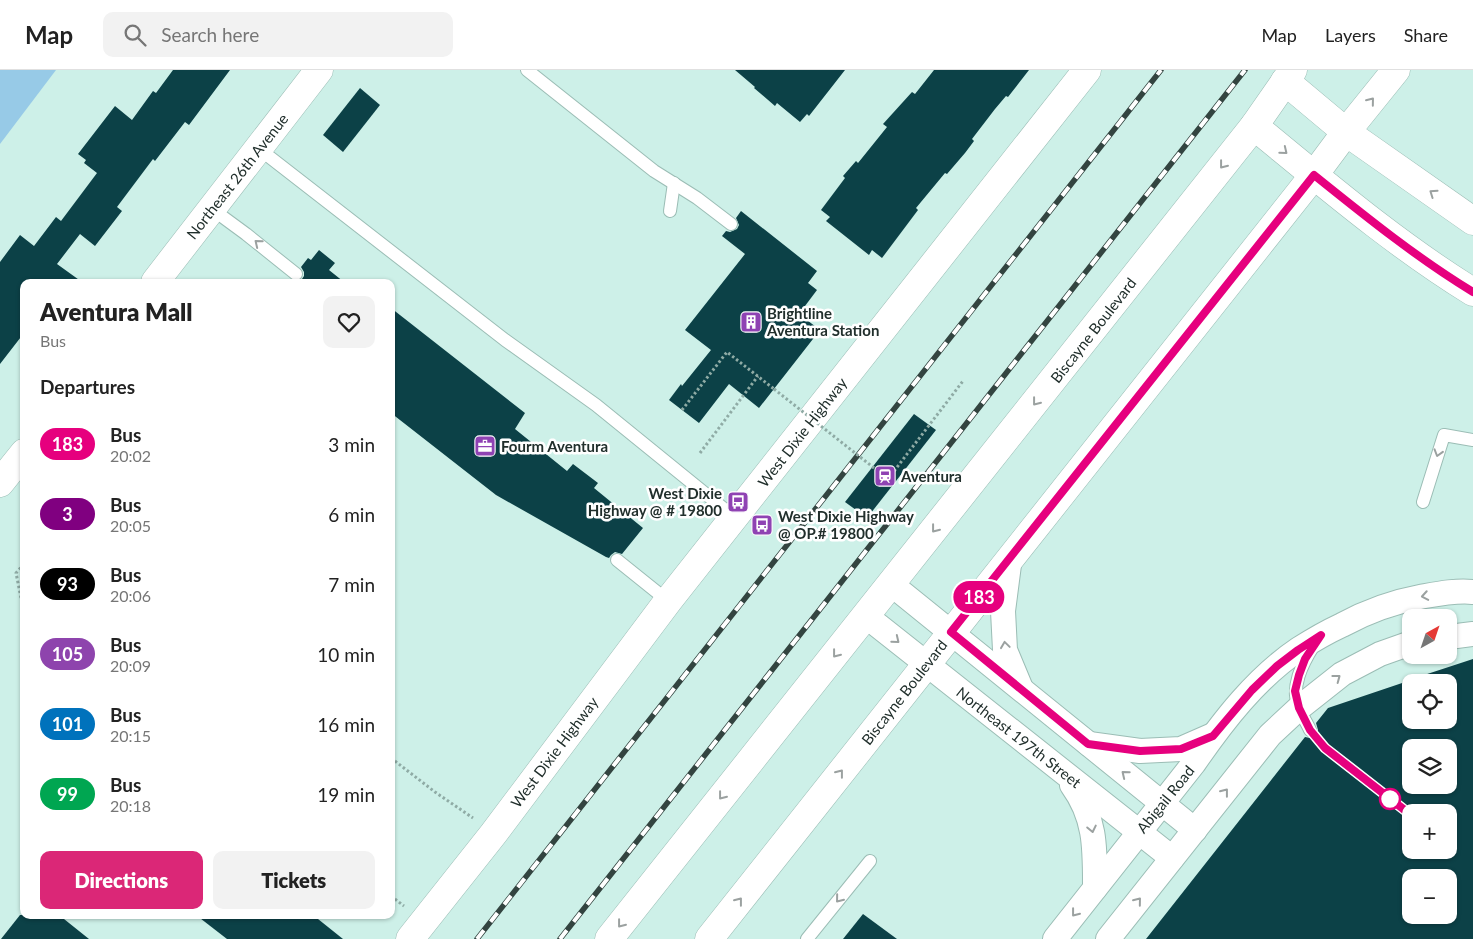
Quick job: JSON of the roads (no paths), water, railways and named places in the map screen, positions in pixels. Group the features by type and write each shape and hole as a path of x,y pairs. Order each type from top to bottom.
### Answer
{"main road":[{"name":"Northeast 26th Avenue","path":"157,279 319,70"},
{"name":"West Dixie Highway","path":"410,939 494,833 668,601 1088,70"},
{"name":"Biscayne Boulevard","path":"709,939 1396,70"},
{"name":"Biscayne Boulevard","path":"609,939 1254,126 1289,76"},
{"path":"1289,76 1346,132 1473,221"},
{"path":"1254,126 1364,215 1439,270 1473,292"},
{"path":"0,483 20,458"}],"street":[{"path":"1010,558 1003,611 1005,650 1022,690"},
{"path":"891,584 1195,830"},
{"name":"Abigail Road","path":"1055,939 1194,763 1213,736 1252,690 1277,666 1321,635 1356,618 1405,600 1438,594 1473,592"},
{"name":"Northeast 197th Street","path":"866,616 1172,858"},
{"path":"1458,636 1473,634"},
{"path":"1108,939 1270,736 1299,708 1342,674 1380,654 1402,646"},
{"path":"1088,744 1140,751 1181,749 1213,736"},
{"path":"1062,771 1077,791 1088,811 1093,834 1095,888"}],"lane":[{"path":"527,70 654,171 697,198 731,224"},
{"path":"258,148 505,340 596,405 734,517"},
{"path":"670,211 674,183"},
{"path":"212,209 296,274"},
{"path":"1423,502 1444,435 1473,440"},
{"path":"617,560 668,601"},
{"path":"1310,730 1299,708 1295,691 1305,659 1321,635"},
{"path":"807,939 870,862"}],"water":[{"path":"0,70 56,70 0,144"}],"railway":[{"path":"477,939 1161,70"},
{"path":"560,939 1245,70"}],"place":[{"name":"Brightline Aventura Station","path":"751,322"},
{"name":"Fourm Aventura","path":"485,446"},
{"name":"Aventura","path":"885,476"},
{"name":"West Dixie Highway @ # 19800","path":"738,502"},
{"name":"West Dixie Highway @ OP.# 19800","path":"762,525"}]}
